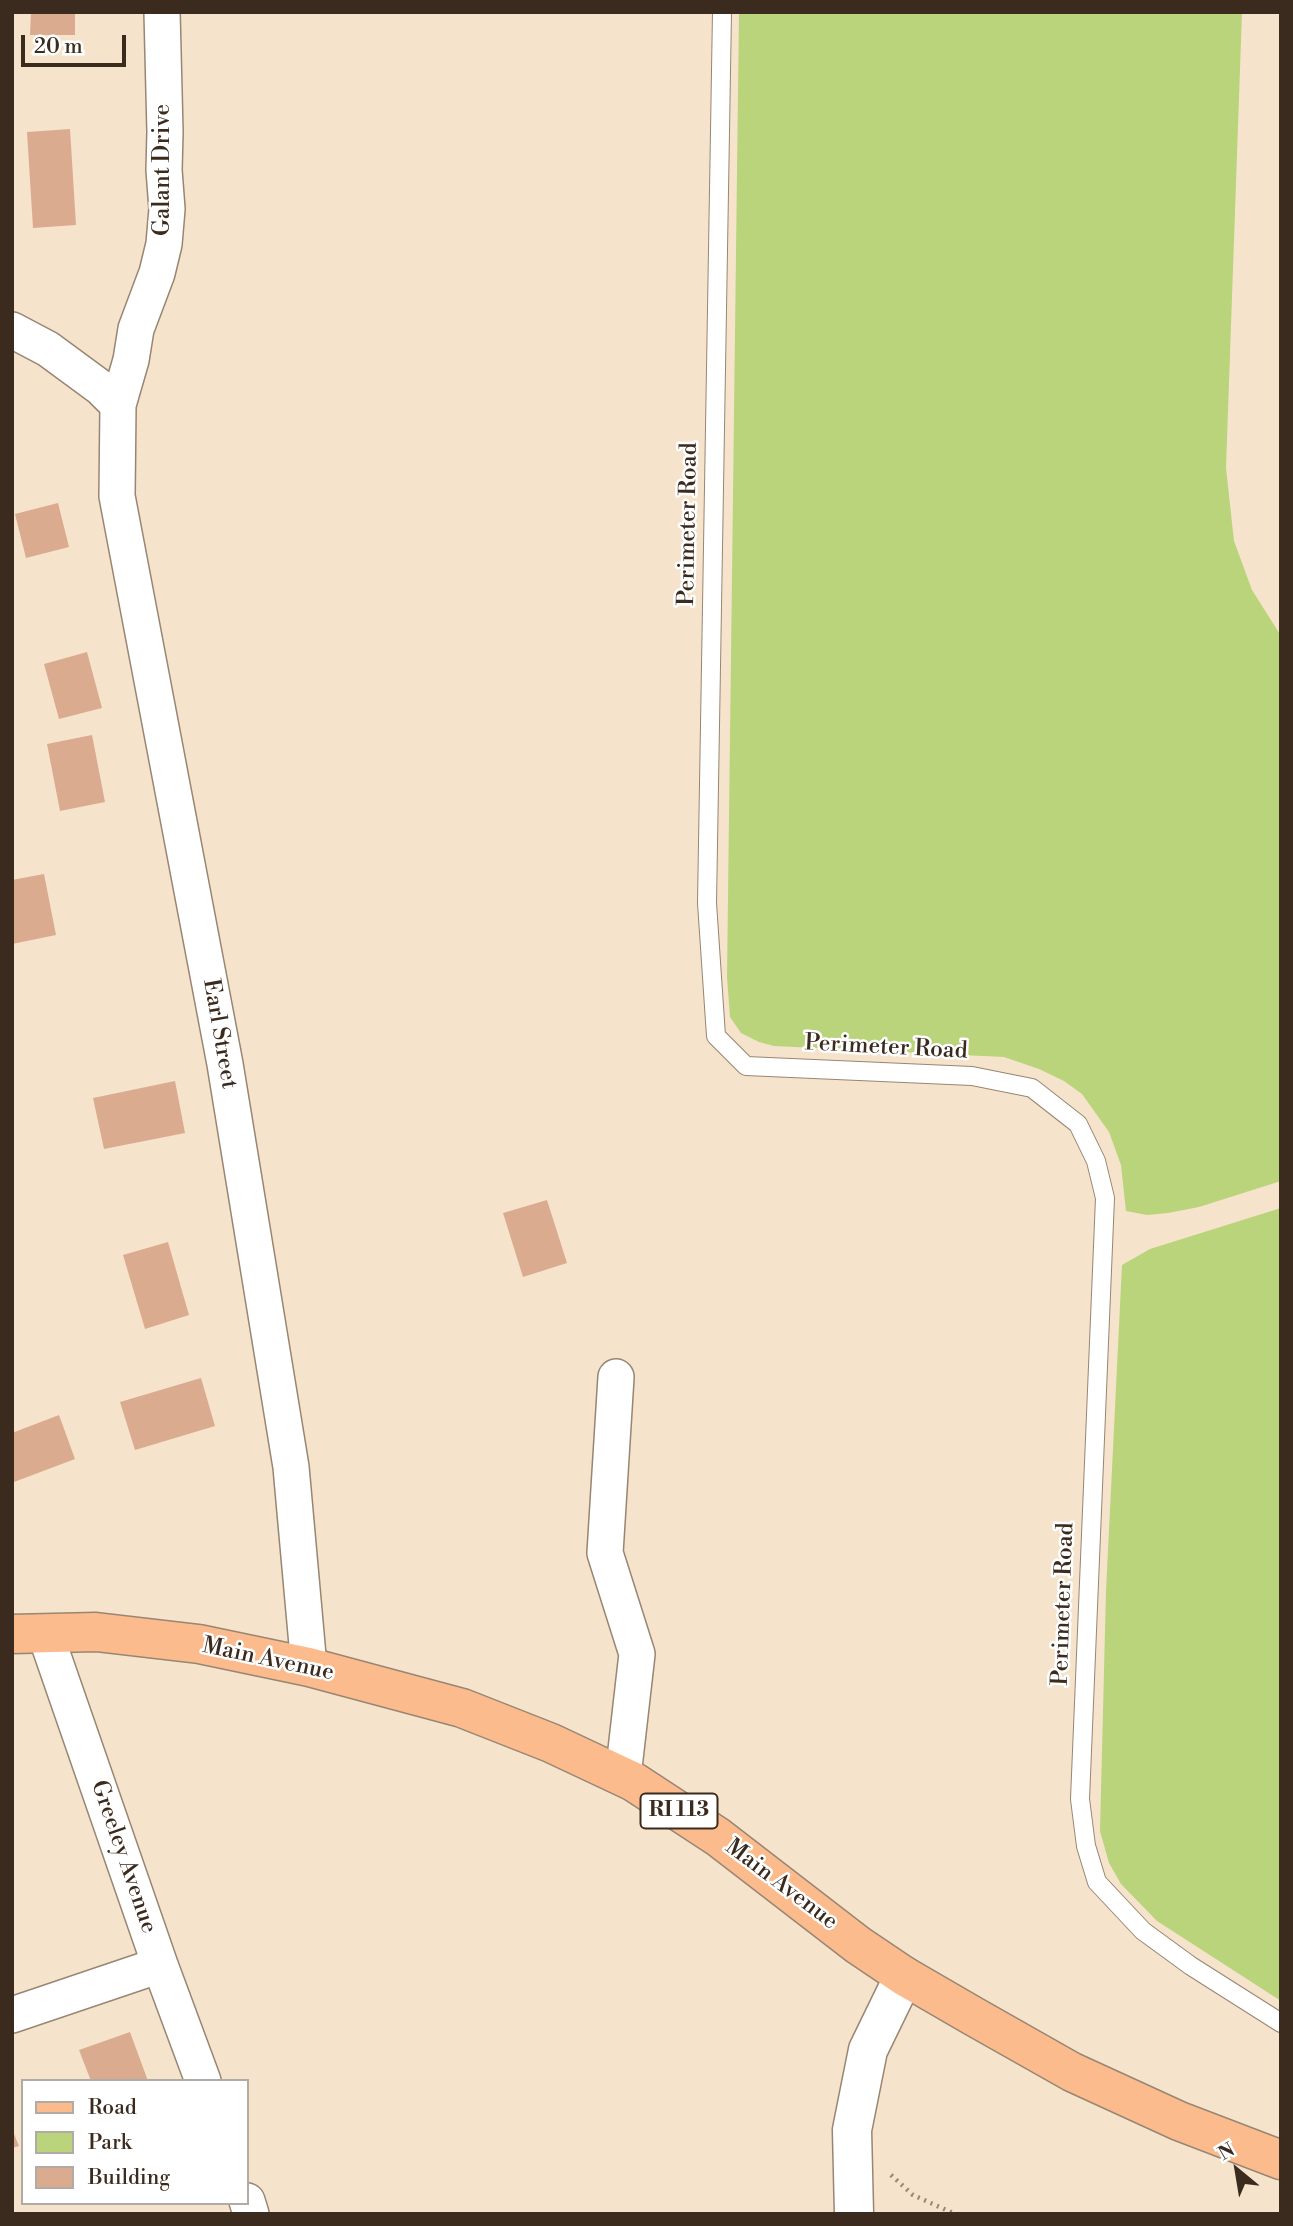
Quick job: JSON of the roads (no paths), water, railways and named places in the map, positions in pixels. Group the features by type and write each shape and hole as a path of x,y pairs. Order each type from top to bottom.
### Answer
{"main road":[{"name":"Main Avenue","path":"29,1633 96,1632 199,1644 309,1667 462,1708 551,1743 622,1776 718,1837 858,1945 904,1976 1072,2072 1179,2121 1281,2160"}],"street":[{"name":"Galant Drive","path":"118,405 131,360 136,329 157,273 164,244 167,209 162,12"},
{"path":"12,330 48,349 101,388 118,405"},
{"name":"Earl Street","path":"118,405 117,496 225,1064 291,1467 309,1667"},
{"path":"615,1377 604,1553 637,1654 622,1776"},
{"name":"Greeley Avenue","path":"29,1633 160,1965 201,2079"},
{"path":"12,2015 160,1965"},
{"path":"854,2214 852,2137 868,2050 904,1976"}],"lane":[{"name":"Perimeter Road","path":"722,12 707,903 716,1035 746,1066 972,1076 1032,1088 1077,1124 1096,1161 1105,1198 1080,1799 1086,1846 1097,1882 1143,1931 1191,1966 1281,2023"}]}
